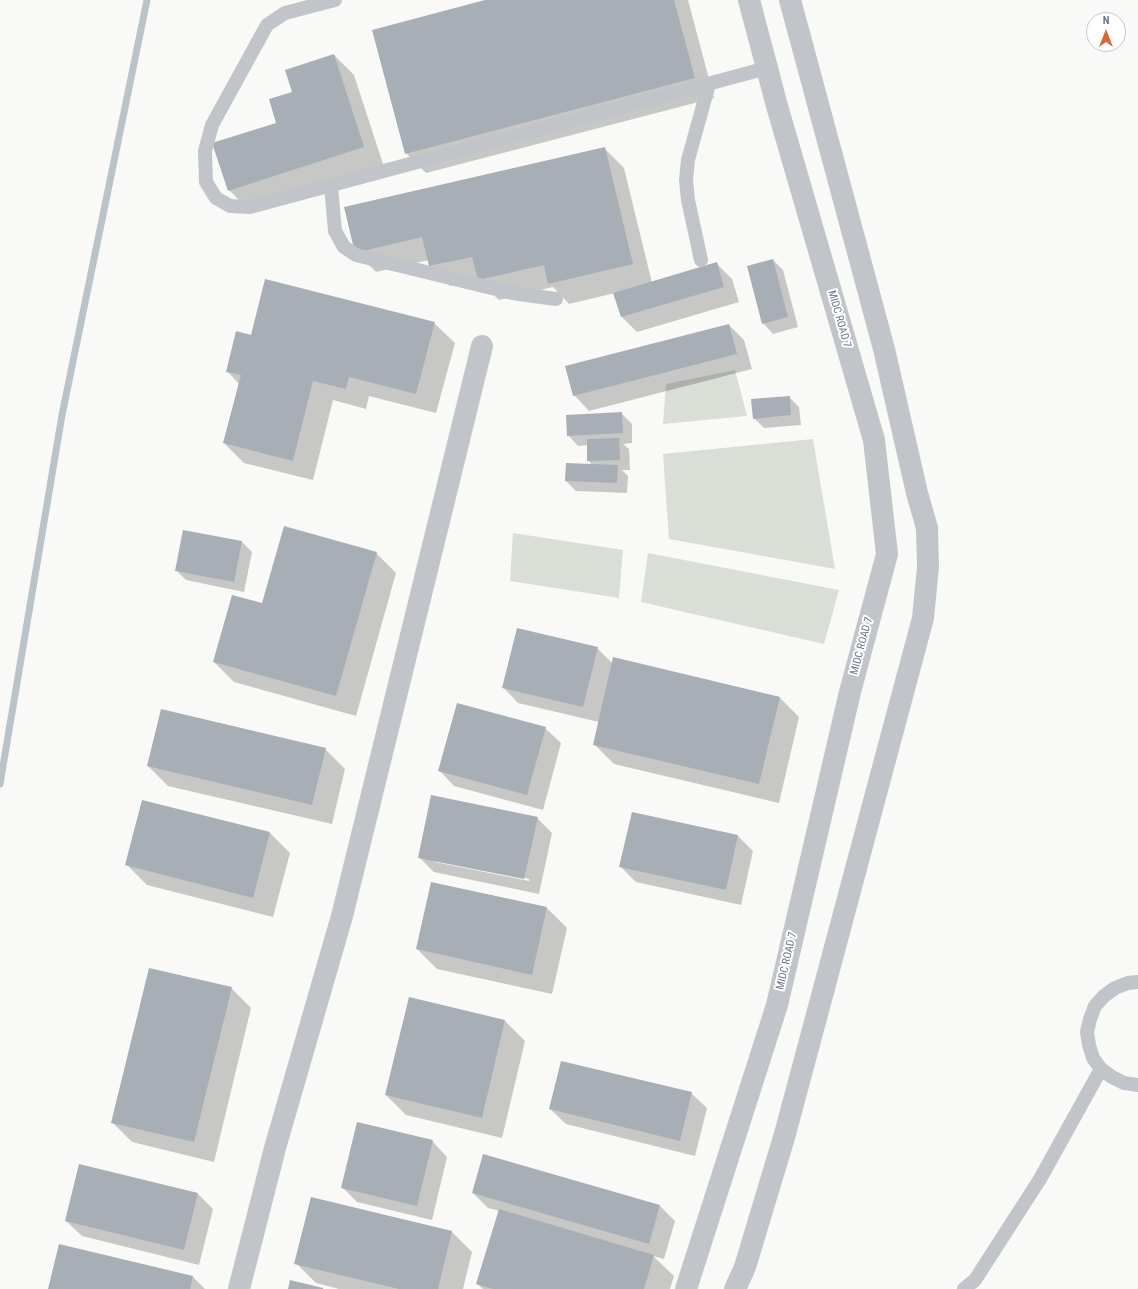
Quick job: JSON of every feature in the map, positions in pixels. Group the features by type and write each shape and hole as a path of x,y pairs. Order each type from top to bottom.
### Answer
{"street":[{"name":"MIDC ROAD 7","path":"686,1289 777,1005 850,692 887,554 874,440 767,68 749,0"},
{"path":"735,1289 744,1267 785,1134 923,618 928,567 927,528 917,493 884,349 790,0"},
{"path":"239,1289 276,1148 342,916 482,346"}],"lane":[{"path":"335,0 285,13 267,25 212,125 205,151 206,182 216,198 230,206 250,207 767,68"},
{"path":"701,260 688,200 686,180 688,160 708,84"},
{"path":"331,186 335,231 344,246 356,255 512,293 556,299"},
{"path":"1138,982 1128,983 1115,988 1104,996 1092,1012 1087,1032 1088,1045 1093,1058 1101,1069 1124,1083 1138,1085"},
{"path":"964,1289 975,1280 1040,1179 1101,1069"}],"shaded area":[{"path":"735,370 747,416 663,424 666,384"},
{"path":"813,439 835,569 669,539 663,454"},
{"path":"513,533 623,550 619,598 510,581"},
{"path":"648,553 839,590 824,644 641,602"}],"building":[{"path":"485,0 674,0 695,78 405,154 372,30"},
{"path":"334,54 364,147 228,191 212,143 276,123 269,99 292,92 285,70"},
{"path":"605,147 633,264 548,284 544,265 478,280 472,257 429,266 422,237 355,253 344,207"},
{"path":"773,259 788,317 762,324 747,266"},
{"path":"717,262 724,287 621,317 613,293"},
{"path":"265,279 435,322 416,394 349,377 346,389 313,381 293,461 223,443 241,375 226,372 236,331 251,335"},
{"path":"729,324 737,354 573,396 565,366"},
{"path":"790,396 791,415 753,419 751,399"},
{"path":"622,412 623,433 567,436 566,415"},
{"path":"619,438 620,460 587,461 587,439"},
{"path":"566,463 618,465 617,483 565,481"},
{"path":"284,526 377,552 336,696 213,662 232,595 262,603"},
{"path":"183,530 242,541 234,582 175,571"},
{"path":"517,628 598,647 583,707 502,688"},
{"path":"613,657 780,697 759,784 593,745"},
{"path":"457,703 546,727 527,795 438,771"},
{"path":"161,709 326,748 312,805 147,766"},
{"path":"431,795 538,817 524,879 418,858"},
{"path":"142,800 270,832 253,898 125,865"},
{"path":"632,812 738,835 726,890 619,867"},
{"path":"431,882 547,907 532,975 416,949"},
{"path":"149,968 232,987 194,1142 111,1123"},
{"path":"409,997 505,1020 482,1118 385,1095"},
{"path":"561,1061 692,1092 680,1141 549,1109"},
{"path":"357,1122 433,1140 417,1206 341,1188"},
{"path":"483,1154 660,1205 649,1244 472,1193"},
{"path":"79,1164 198,1193 184,1250 65,1221"},
{"path":"311,1197 452,1231 438,1289 399,1289 294,1264"},
{"path":"499,1209 654,1255 644,1289 493,1289 476,1284"},
{"path":"59,1244 193,1276 190,1289 48,1289"},
{"path":"290,1280 323,1288 323,1289 288,1289"}],"waterway":[{"path":"0,784 62,415 147,0"}]}
